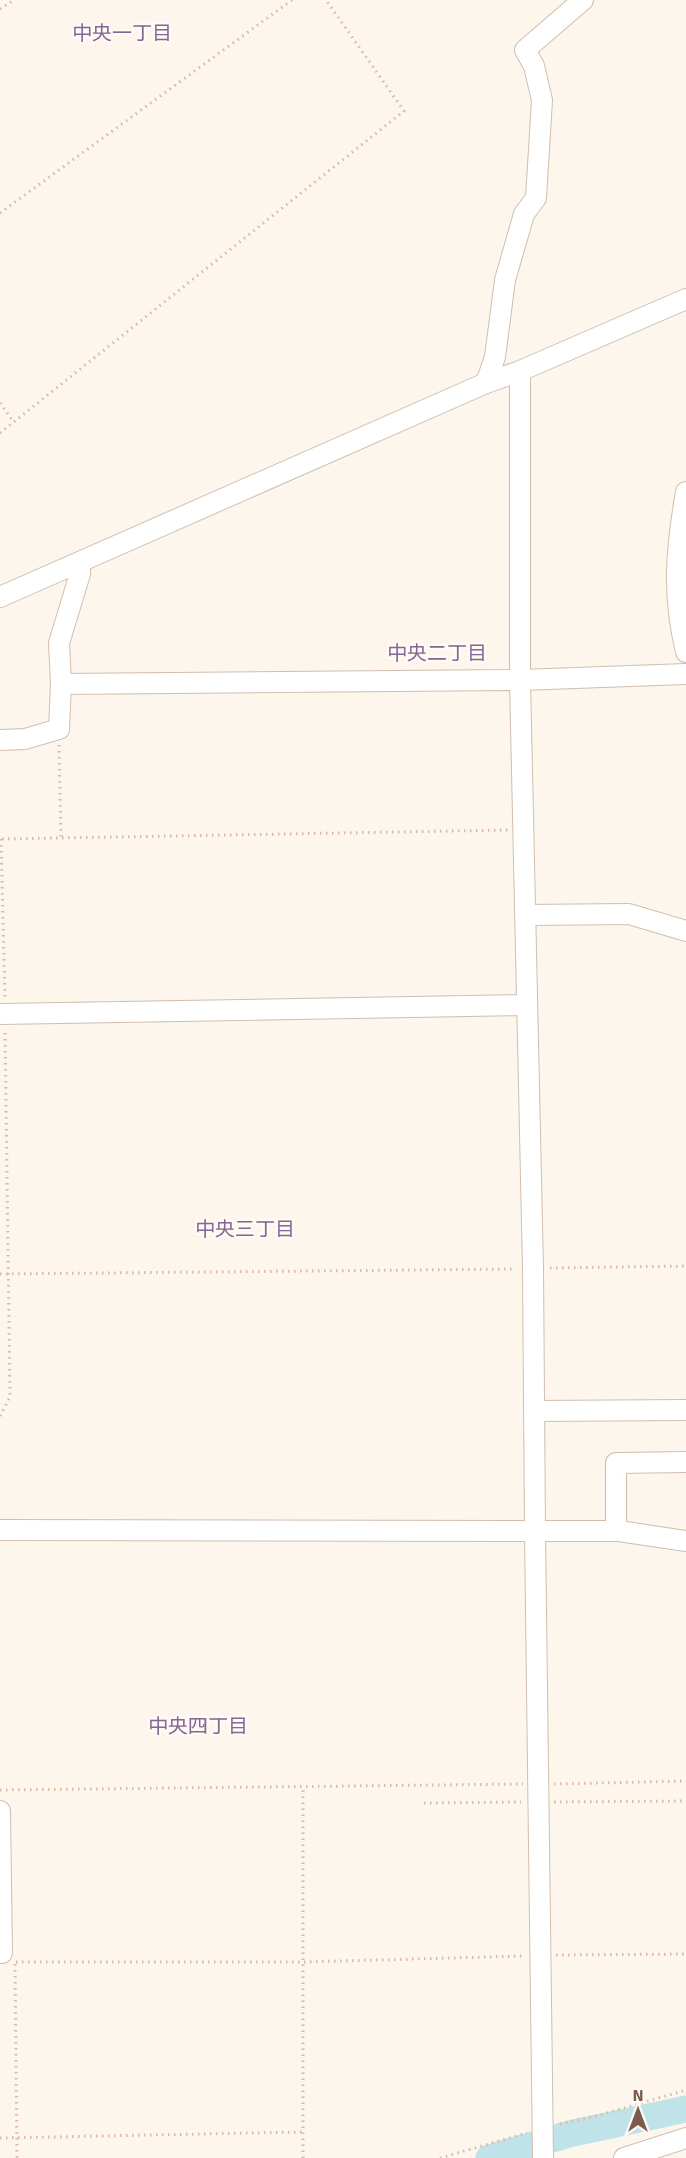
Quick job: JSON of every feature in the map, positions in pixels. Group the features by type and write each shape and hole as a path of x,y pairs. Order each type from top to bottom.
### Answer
{"street":[{"path":"486,383 495,357 505,280 524,214 536,198 542,100 534,66 525,50 583,0"},
{"path":"0,597 486,383 520,371 686,299"},
{"path":"520,371 520,680 532,1268 543,2158"},
{"path":"686,492 678,538 675,580 686,652"},
{"path":"0,740 26,739 59,729 61,684 59,643 80,574 80,562"},
{"path":"61,684 520,680 686,674"},
{"path":"525,915 629,914 686,931"},
{"path":"2,1014 527,1005"},
{"path":"534,1411 686,1410"},
{"path":"616,1531 616,1463 686,1462"},
{"path":"0,1530 616,1531 686,1540"},
{"path":"0,1811 6,1956"},
{"path":"624,2158 686,2138"}],"path":[{"path":"0,9 14,0"},
{"path":"0,213 292,0"},
{"path":"0,433 404,111 326,0"},
{"path":"0,403 14,421"},
{"path":"59,729 61,839"},
{"path":"0,1416 10,1397 2,1014 1,839 523,830"},
{"path":"0,1274 686,1266"},
{"path":"0,1790 686,1782"},
{"path":"303,1787 303,2158"},
{"path":"16,2158 6,1956 303,1962 541,1955 686,1954"},
{"path":"440,2158 686,2090"},
{"path":"0,2138 302,2132"}],"waterway":[{"path":"489,2158 569,2134 686,2109"}],"district":[{"name":"中央一丁目","path":"122,33"},
{"name":"中央二丁目","path":"437,653"},
{"name":"中央三丁目","path":"245,1229"},
{"name":"中央四丁目","path":"198,1726"}]}
